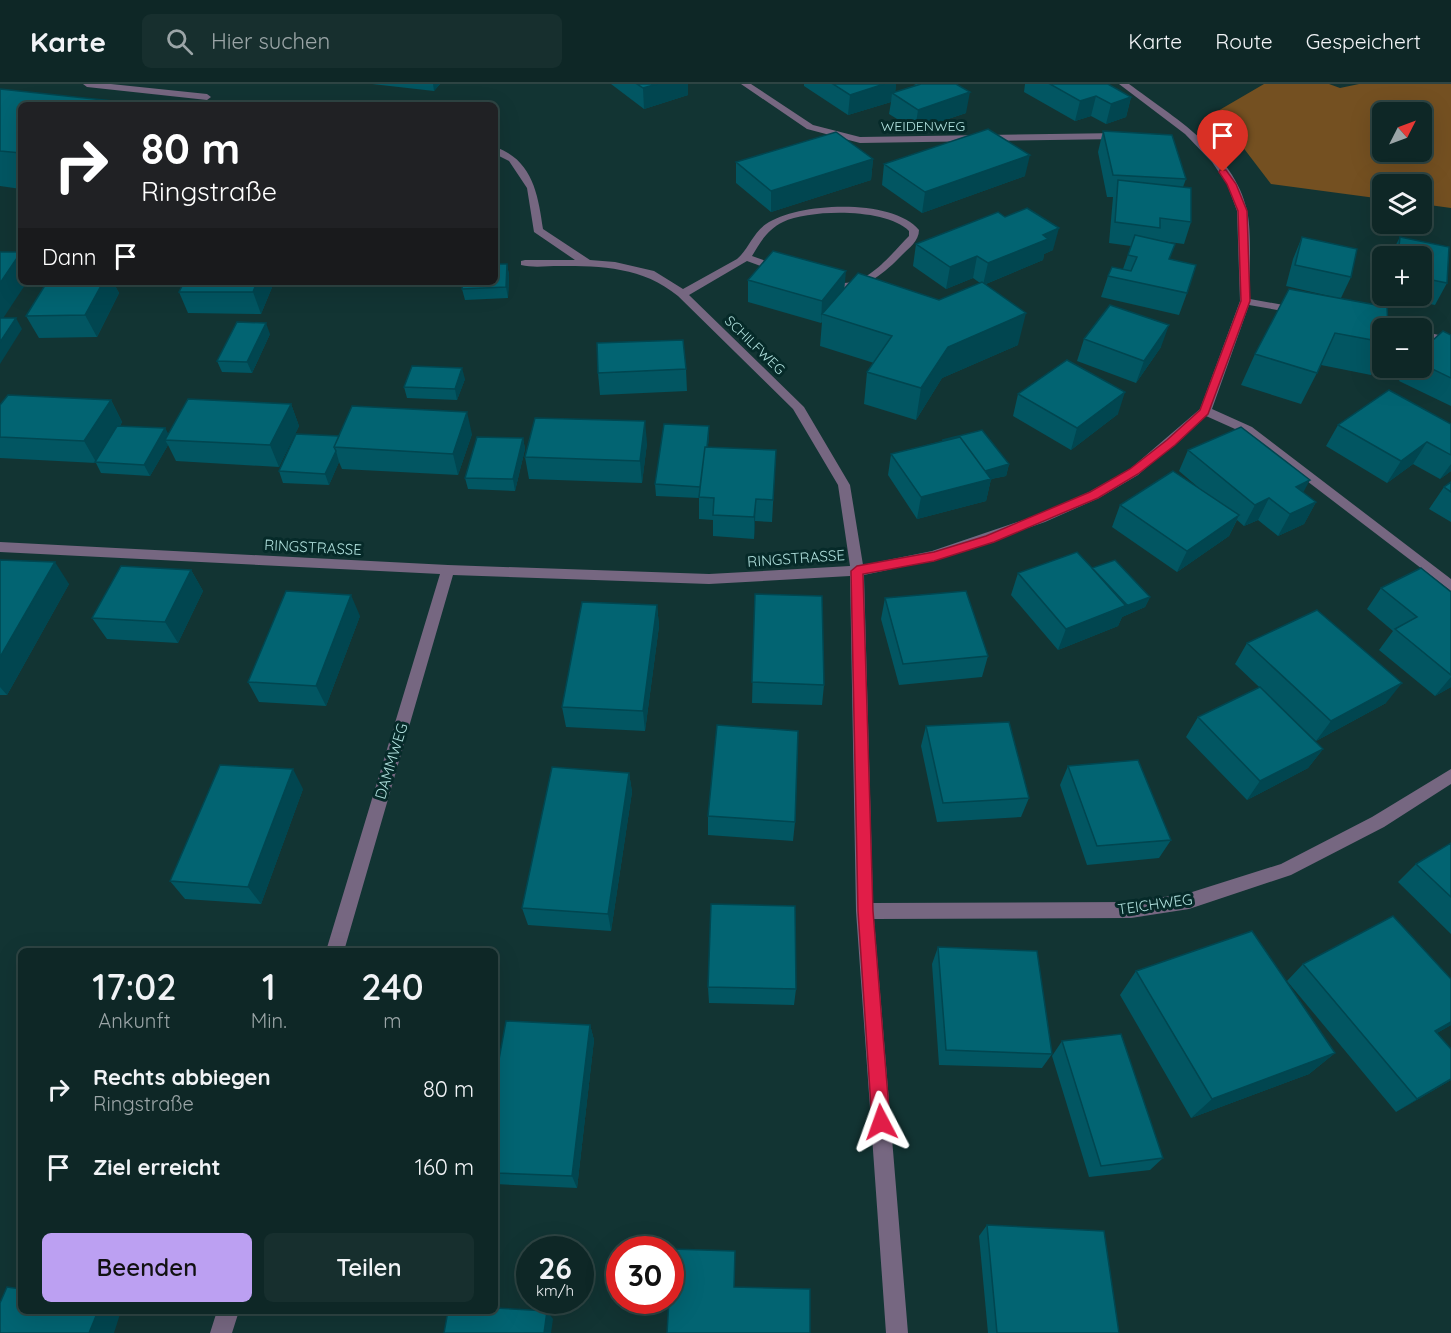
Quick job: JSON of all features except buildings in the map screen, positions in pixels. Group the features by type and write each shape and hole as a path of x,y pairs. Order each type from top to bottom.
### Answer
{"street":[{"path":"87,84 207,97"},
{"name":"WEIDENWEG","path":"745,84 810,127 860,140 906,141 1136,135"},
{"name":"RINGSTRASSE","path":"0,547 448,570 709,579 857,571 934,556 990,539 1094,495 1134,472 1171,442 1204,411 1245,301 1242,211 1232,184 1215,160 1188,132 1123,84"},
{"path":"1170,134 1188,132"},
{"path":"498,152 512,159 532,188 538,230 587,263"},
{"path":"682,294 746,256 756,239 770,226 801,212 814,210 884,213 908,223 914,230 914,237 880,270 856,284 843,286 817,280"},
{"path":"746,256 795,274"},
{"name":"SCHILFWEG","path":"525,262 587,263 627,267 662,279 682,294 798,407 844,485 857,571"},
{"path":"1245,301 1311,313"},
{"path":"1355,321 1372,324"},
{"path":"1432,336 1451,341"},
{"path":"1204,411 1248,430 1451,586"},
{"name":"DAMMWEG","path":"336,948 448,570"},
{"path":"857,571 865,911 897,1333"},
{"name":"TEICHWEG","path":"865,911 1131,910 1189,901 1285,870 1378,822 1451,776"},
{"path":"221,1333 227,1314"}],"shaded area":[{"path":"1264,84 1329,84 1340,88 1359,84 1451,84 1451,208 1432,205 1432,174 1372,174 1372,198 1271,184 1216,112"}],"route":[{"path":"881,1122 865,911 857,571 934,556 990,539 1094,495 1134,472 1204,411 1245,301 1242,211 1232,184 1223,172"}]}
